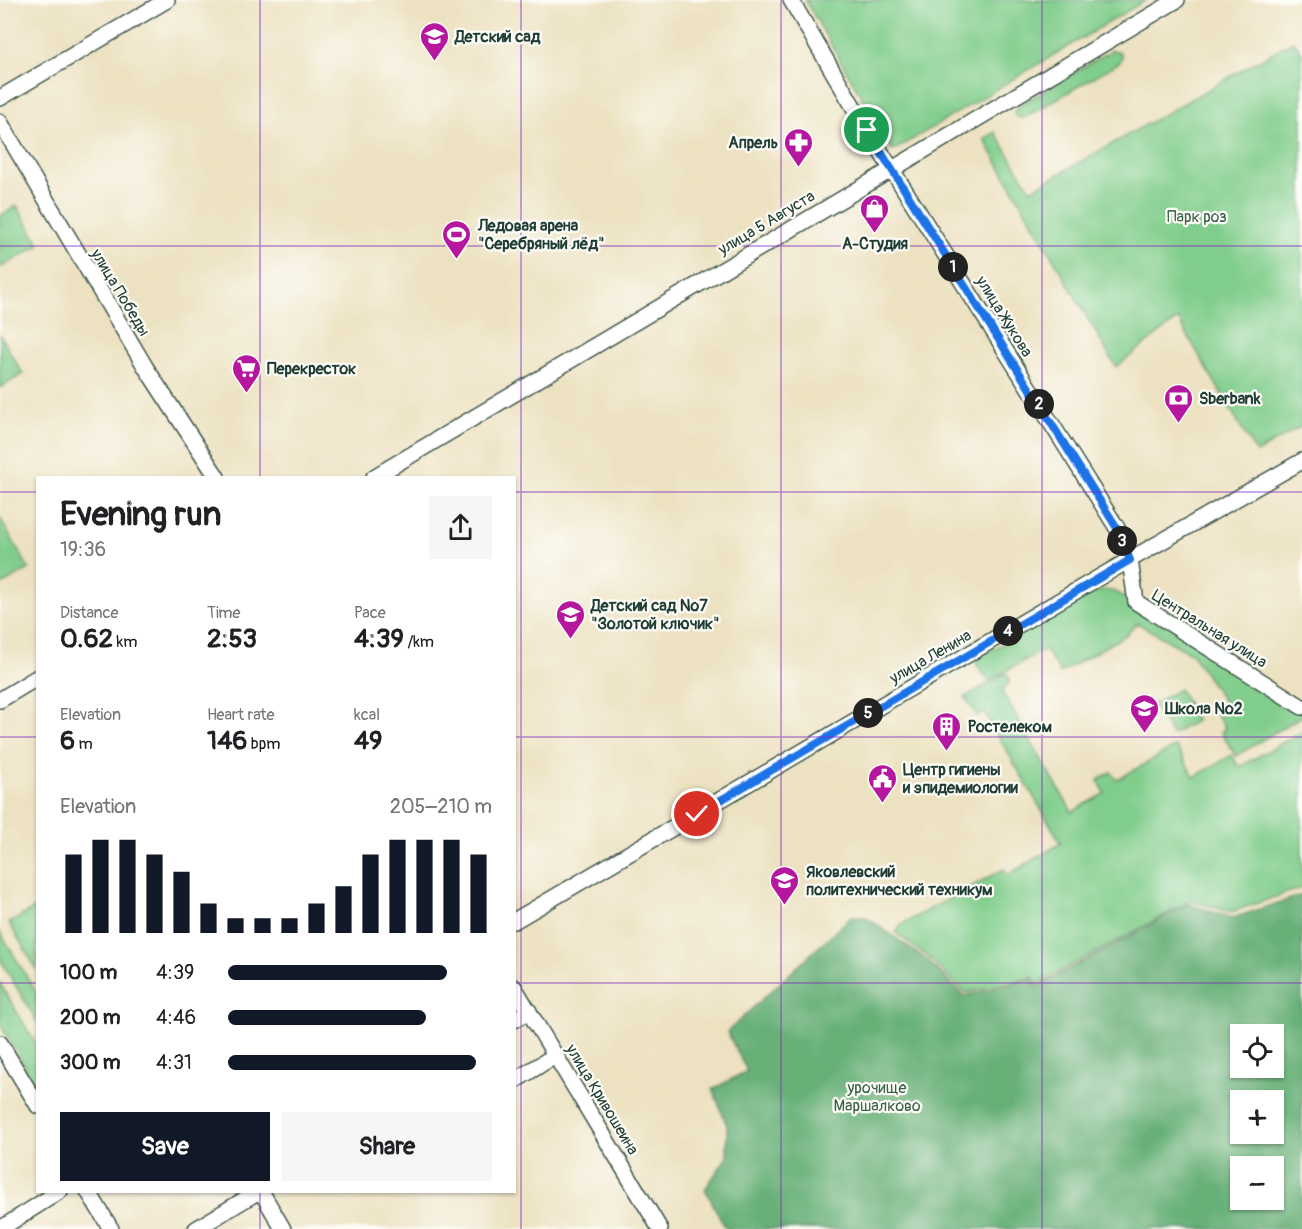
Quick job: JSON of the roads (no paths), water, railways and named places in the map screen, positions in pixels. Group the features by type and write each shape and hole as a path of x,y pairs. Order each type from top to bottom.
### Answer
{"street":[{"path":"0,98 167,0"},
{"name":"улица Жукова","path":"791,0 891,169 1117,528 1130,560"},
{"name":"улица 5 Августа","path":"376,476 1178,0"},
{"name":"улица Победы","path":"0,122 113,314 216,476"},
{"name":"улица Ленина","path":"516,920 1302,461"},
{"name":"Центральная улица","path":"1130,560 1136,602 1302,707"},
{"path":"0,700 36,678"},
{"name":"улица Кривошеина","path":"516,990 660,1229"},
{"path":"516,1019 529,1011"},
{"path":"0,1043 36,1103"},
{"path":"516,1080 556,1055"},
{"path":"0,1228 57,1193"},
{"path":"89,1193 111,1229"},
{"path":"196,1229 257,1193"},
{"path":"261,1193 283,1229"}],"place":[{"name":"Детский сад","path":"434,62"},
{"name":"Апрель","path":"799,168"},
{"name":"А-Студия","path":"875,234"},
{"name":"Ледовая арена \"Серебряный лёд\"","path":"457,260"},
{"name":"Перекресток","path":"246,394"},
{"name":"Sberbank","path":"1178,424"},
{"name":"Детский сад №7 \"Золотой ключик\"","path":"570,640"},
{"name":"Школа №2","path":"1144,734"},
{"name":"Ростелеком","path":"947,752"},
{"name":"Центр гигиены и эпидемиологии","path":"882,804"},
{"name":"Яковлевский политехнический техникум","path":"785,906"}],"park label":[{"name":"Парк роз","path":"1197,216"},
{"name":"урочище Маршалково","path":"877,1096"}]}
